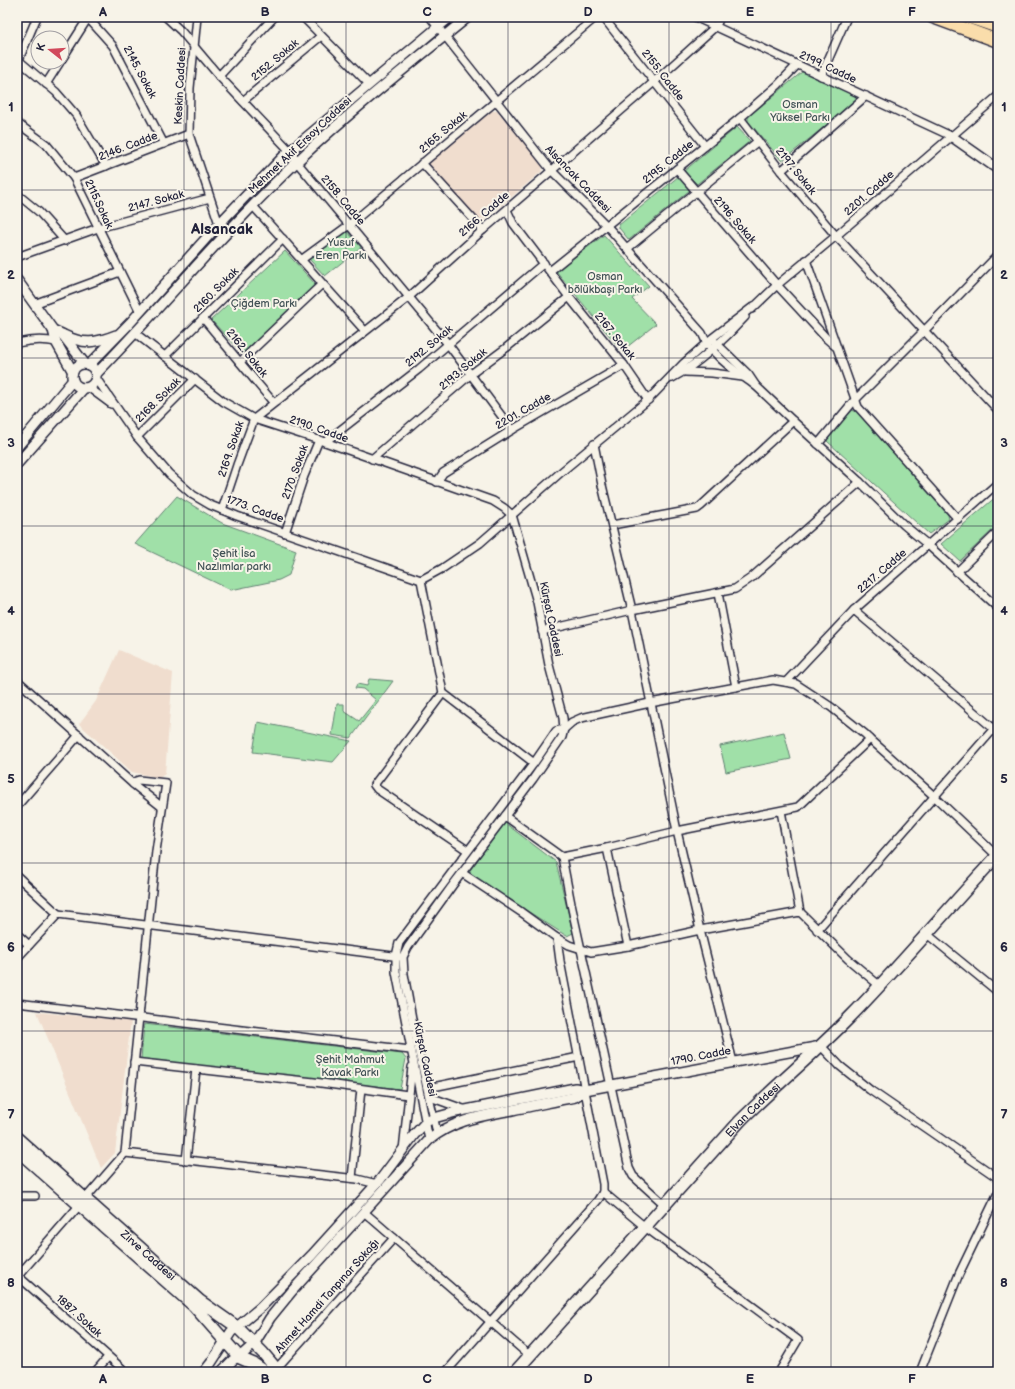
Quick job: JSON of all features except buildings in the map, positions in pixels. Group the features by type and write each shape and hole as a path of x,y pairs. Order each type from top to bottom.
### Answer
{"main road":[{"path":"932,17 998,41"},
{"path":"969,17 998,28"},
{"name":"Elvan Caddesi","path":"515,1372 744,1117 821,1046 880,986 997,855"},
{"name":"Zirve Caddesi","path":"17,1138 82,1202 194,1306 239,1357 274,1371"},
{"name":"Zirve Caddesi","path":"17,1150 82,1202 200,1301 237,1327 265,1356 274,1371"}],"street":[{"path":"37,17 18,61 56,92 76,115 106,166"},
{"path":"70,46 88,17"},
{"name":"2145. Sokak","path":"88,17 113,46 164,144"},
{"name":"2158. Cadde","path":"166,17 181,31 219,76 290,151 297,162 448,344 512,430"},
{"name":"Keskin Caddesi","path":"197,17 190,88 189,134 219,224"},
{"path":"219,76 274,17"},
{"path":"303,17 369,84"},
{"name":"Alsancak Caddesi","path":"430,17 444,37 551,170 628,248 711,344"},
{"name":"Mehmet Akif Ersoy Caddesi","path":"87,364 120,334 219,224 290,151 450,17"},
{"name":"Mehmet Akif Ersoy Caddesi","path":"96,376 206,254 297,162 358,108 468,17"},
{"name":"2165. Sokak","path":"301,260 349,224 596,17"},
{"name":"2155. Cadde","path":"603,17 705,146"},
{"name":"2199. Cadde","path":"695,17 951,136"},
{"name":"2166. Cadde","path":"254,419 273,402 409,296 551,170 654,82 716,26 720,17"},
{"path":"821,76 848,17"},
{"name":"2152. Sokak","path":"243,101 321,36"},
{"name":"2195. Cadde","path":"550,271 740,118 778,85 797,65"},
{"path":"46,84 55,70"},
{"path":"781,171 866,96"},
{"name":"2201. Cadde","path":"421,580 443,568 480,543 594,444 648,400 684,364 735,328 754,306 777,285 998,96"},
{"name":"2197. Sokak","path":"740,118 781,171 836,236"},
{"name":"2115.Sokak","path":"17,123 46,144 74,178 140,312"},
{"name":"2146. Cadde","path":"74,178 189,134"},
{"path":"951,136 998,169"},
{"path":"628,248 758,141"},
{"path":"422,163 483,230"},
{"name":"2196. Sokak","path":"677,169 777,285 835,346"},
{"path":"17,194 39,212 65,241"},
{"name":"2147. Sokak","path":"17,257 98,228 210,198"},
{"path":"253,206 365,331"},
{"name":"2167. Sokak","path":"507,210 514,223 568,297 624,365 648,400"},
{"path":"836,236 998,410"},
{"name":"2160. Sokak","path":"165,356 282,239"},
{"path":"818,444 855,400 998,255"},
{"path":"806,260 835,346 855,400 863,414 958,519"},
{"name":"2192. Sokak","path":"322,441 418,369 544,263"},
{"path":"34,304 120,272"},
{"path":"17,280 34,304 58,332 87,364 92,367 115,408"},
{"path":"240,362 322,284"},
{"name":"2193. Sokak","path":"372,459 471,374 506,348 568,297"},
{"name":"2162. Sokak","path":"203,318 273,402"},
{"path":"58,332 82,342 95,342 120,334"},
{"path":"58,332 56,342 77,386 86,388 115,408"},
{"name":"2190. Cadde","path":"135,333 224,402 254,419 322,441 493,501 512,515"},
{"path":"17,343 24,341 45,340 56,342"},
{"path":"711,344 860,482 904,525 998,608"},
{"path":"711,344 748,374 756,386"},
{"name":"2201. Cadde","path":"667,381 685,372 711,344"},
{"path":"17,447 73,376 77,366 87,364"},
{"name":"2201. Cadde","path":"437,482 443,473 512,430 624,365"},
{"path":"685,372 712,373 745,377"},
{"path":"17,464 86,388 94,382 96,376"},
{"name":"2168. Sokak","path":"137,437 195,379"},
{"name":"1773. Cadde","path":"115,408 137,437 169,474 193,495 210,505 285,534 421,580"},
{"name":"2169. Sokak","path":"222,510 254,419"},
{"path":"612,524 697,509 793,421"},
{"name":"2170. Sokak","path":"285,534 304,476 322,441"},
{"path":"594,444 602,485 632,610 677,831 733,1062"},
{"path":"542,631 632,610 735,589 743,584 860,482"},
{"name":"2217. Cadde","path":"786,682 854,610 998,483"},
{"name":"Kürşat Caddesi","path":"438,1132 430,1120 410,1050 396,972 399,957 399,943 467,850 534,763 556,731 564,729 563,718 549,666 537,602 512,515"},
{"path":"957,572 998,532"},
{"path":"421,580 443,693 534,763"},
{"path":"718,593 736,687"},
{"path":"818,930 996,726 854,610"},
{"path":"17,680 133,784 162,807"},
{"path":"17,876 58,914 399,957 505,816 562,737 564,729 572,722 581,718 650,703 773,680 796,684 831,707 865,734 997,855"},
{"path":"443,693 374,785 377,789 467,850"},
{"path":"17,806 79,735"},
{"path":"562,857 677,831 798,807 870,739"},
{"path":"18,1277 125,1153 148,926 166,783 139,780 133,784"},
{"path":"781,811 800,912 848,959 880,986"},
{"path":"505,816 562,857 627,1163 631,1173 665,1205"},
{"path":"607,848 628,946"},
{"path":"462,873 557,938 591,952 800,912"},
{"path":"17,958 58,914"},
{"path":"17,934 29,945"},
{"path":"927,934 998,992"},
{"path":"446,1372 598,1200 603,1192 603,1184 560,961 557,938"},
{"name":"Kürşat Caddesi","path":"399,957 404,974 414,1030 430,1097 429,1140"},
{"path":"17,1003 410,1050"},
{"path":"821,1046 840,1066 870,1090 998,1178"},
{"name":"1790. Cadde","path":"430,1120 466,1110 575,1088 585,1090 821,1046"},
{"path":"428,1088 578,1057"},
{"path":"134,1062 408,1095"},
{"path":"403,1150 408,1095 413,1063"},
{"path":"186,1161 196,1069"},
{"path":"352,1178 361,1089"},
{"name":"1790. Cadde","path":"429,1140 438,1132 451,1125 470,1118 575,1097 585,1090"},
{"path":"430,1097 466,1110"},
{"path":"204,1372 221,1350 224,1341 231,1332 266,1302 312,1255 377,1184 403,1150 430,1120"},
{"path":"221,1372 233,1360 239,1357 254,1344 270,1318 292,1291 429,1140"},
{"path":"125,1153 186,1161 352,1178 377,1184"},
{"path":"603,1192 645,1227 798,1340 779,1372"},
{"path":"920,1372 959,1274 998,1193"},
{"path":"17,1198 22,1196 35,1196"},
{"path":"364,1212 530,1356"},
{"name":"Ahmet Hamdi Tanpınar Sokağı","path":"274,1371 394,1238"},
{"name":"1887. Sokak","path":"18,1277 126,1372"},
{"path":"95,1372 108,1357"}],"shaded area":[{"path":"488,111 497,111 543,164 542,171 481,223 428,164"},
{"path":"119,650 173,673 165,774 159,778 132,772 79,724 96,701"},
{"path":"37,1012 131,1021 115,1153 101,1168"}],"green space":[{"name":"Osman Yüksel Parkı","path":"802,72 856,96 856,101 782,161 748,121 748,117"},
{"path":"737,127 750,141 697,184 684,171"},
{"path":"679,176 690,190 629,240 619,228 619,225"},
{"name":"Yusuf Eren Parkı","path":"346,230 361,247 325,276 309,259"},
{"name":"Osman bölükbaşı Parkı","path":"604,235 649,286 632,299 656,324 622,351 556,271"},
{"name":"Çiğdem Parkı","path":"285,251 316,285 243,354 211,320"},
{"path":"852,410 857,412 948,515 949,519 929,534 827,441 827,439"},
{"path":"998,495 998,525 960,561 941,544"},
{"name":"Şehit İsa Nazlımlar parkı","path":"177,496 222,523 296,550 289,575 279,580 231,590 135,544"},
{"path":"369,679 393,681 351,738 332,735 337,704 344,704 344,711 359,721 376,700 363,689 355,688 357,684 367,686"},
{"path":"258,722 351,741 333,762 253,752"},
{"path":"784,732 791,759 726,772 720,746"},
{"path":"505,823 556,862 573,933 567,936 565,935 468,873"},
{"name":"Şehit Mahmut Kavak Parkı","path":"144,1024 402,1054 406,1059 400,1089 141,1059"}],"district":[{"name":"Alsancak","path":"222,229"}]}
